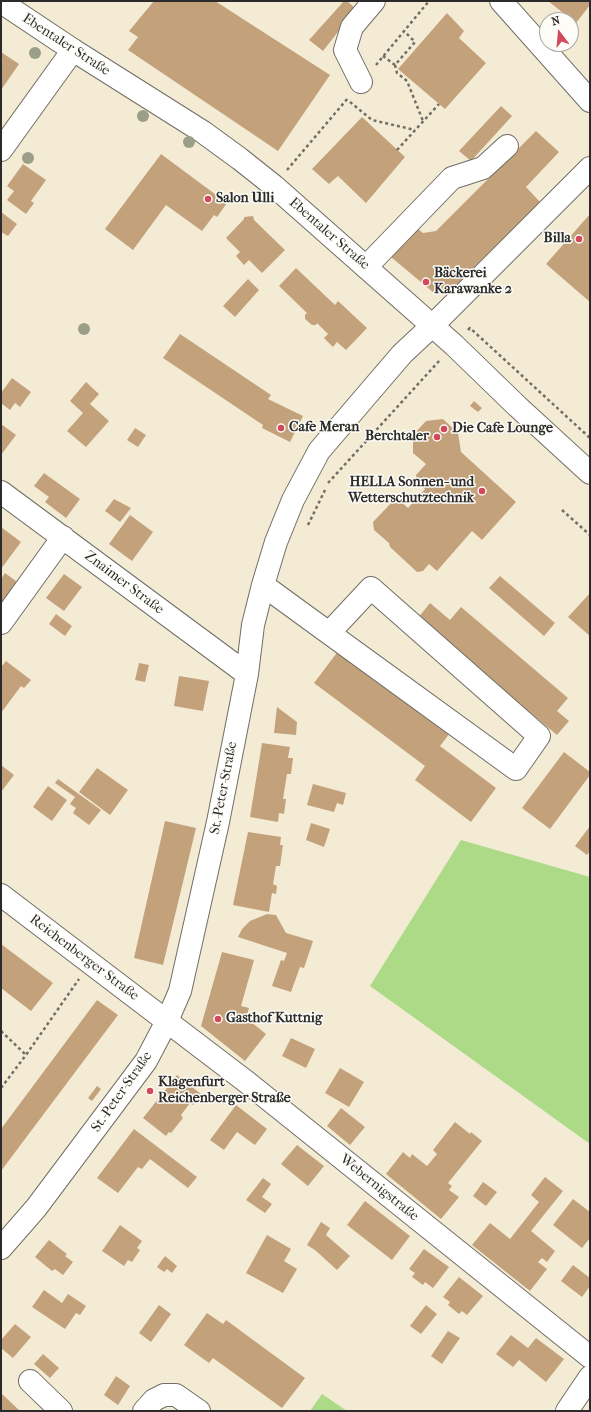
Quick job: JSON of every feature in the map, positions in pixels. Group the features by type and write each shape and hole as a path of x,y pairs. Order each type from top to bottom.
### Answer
{"street":[{"path":"361,82 345,50 352,27 374,1"},
{"path":"501,1 590,101"},
{"name":"Ebentaler Straße","path":"1,2 203,132 274,186 457,348 590,473"},
{"path":"1,150 74,50"},
{"path":"366,267 452,178 483,168 507,146"},
{"name":"St.-Peter-Straße","path":"1,1248 36,1208 127,1089 146,1061 167,1021 180,990 218,822 247,674 254,625 263,585 276,542 293,500 319,451 402,354 590,168"},
{"name":"Znaimer Straße","path":"1,492 247,674"},
{"path":"1,623 63,537"},
{"path":"263,585 329,633 516,769 539,736 371,588 329,633"},
{"name":"Reichenberger Straße","path":"1,895 167,1021"},
{"name":"Webernigstraße","path":"167,1021 254,1088 590,1357"},
{"path":"567,1411 590,1377"},
{"path":"30,1381 61,1411"},
{"path":"144,1411 154,1400 164,1395 176,1395 200,1411"}],"path":[{"path":"395,65 415,42 404,31"},
{"path":"383,56 395,65 397,73 407,81 424,121"},
{"path":"347,99 372,120 415,130"},
{"path":"397,150 439,104"},
{"path":"470,328 590,438"},
{"path":"562,510 590,535"},
{"path":"1,1088 90,962"},
{"path":"1,1031 26,1054"}],"green space":[{"path":"461,840 590,877 590,1144 370,986"},
{"path":"322,1394 347,1411 310,1411"}],"building":[{"path":"154,1 215,1 330,75 278,151 128,50 138,37 129,31"},
{"path":"344,1 347,1 356,9 323,51 309,40"},
{"path":"548,1 590,1 590,5 579,19 579,12 562,12"},
{"path":"447,13 464,31 459,38 486,63 445,109 398,69"},
{"path":"1,52 19,64 1,90"},
{"path":"501,106 512,116 471,161 459,151"},
{"path":"362,117 405,157 366,203 338,176 329,184 312,169"},
{"path":"536,131 559,152 526,187 540,202 457,285 445,293 434,293 385,252 411,223 423,233 436,231"},
{"path":"161,154 227,203 217,217 214,215 202,231 166,205 133,250 105,229"},
{"path":"23,164 46,180 31,201 34,203 26,214 7,200 14,191 7,186"},
{"path":"1,212 17,224 8,236 1,232"},
{"name":"Billa","path":"590,214 590,302 546,264"},
{"path":"253,216 254,220 285,250 262,273 249,260 244,265 236,256 240,252 226,238 244,219 244,217"},
{"path":"296,268 335,305 338,301 367,328 346,350 337,342 333,347 324,338 328,334 317,323 316,325 312,325 305,319 305,315 307,313 279,286"},
{"path":"248,279 259,290 235,317 223,306"},
{"path":"180,334 271,395 268,399 303,416 290,442 262,428 263,425 163,358"},
{"path":"12,378 31,392 20,407 15,403 10,410 1,403 1,393"},
{"path":"86,382 99,394 90,404 109,421 86,447 67,431 83,413 70,401"},
{"path":"474,401 482,408 478,412 470,406"},
{"path":"443,419 458,433 461,452 516,502 482,540 472,531 437,571 429,564 423,571 417,572 374,530 373,522 392,502 399,500 408,508 425,489 417,482 416,475 426,464 413,453 413,435 426,421"},
{"path":"1,424 16,435 1,455"},
{"path":"135,428 146,435 138,447 127,440"},
{"path":"44,473 80,499 66,518 45,502 49,497 34,486"},
{"path":"114,499 131,508 120,522 105,511"},
{"path":"130,515 153,532 132,561 109,544"},
{"path":"1,527 21,542 1,569"},
{"path":"5,573 20,584 1,610 1,579"},
{"path":"64,574 82,587 64,611 46,598"},
{"path":"500,576 555,623 544,636 489,588"},
{"path":"590,593 590,636 568,617"},
{"path":"430,603 450,620 461,607 568,698 557,711 569,721 557,735 418,618"},
{"path":"56,614 72,626 65,636 49,624"},
{"path":"339,650 450,733 440,746 496,788 471,822 415,780 425,766 314,683"},
{"path":"6,661 31,680 24,688 21,686 1,713 1,667"},
{"path":"139,663 149,665 145,682 135,680"},
{"path":"179,676 209,681 203,711 174,706"},
{"path":"277,707 297,722 296,735 274,733"},
{"path":"262,743 290,747 288,758 293,758 291,774 287,774 283,799 286,799 284,814 279,813 278,822 250,817"},
{"path":"564,752 590,772 590,775 550,829 522,808"},
{"path":"1,765 14,775 1,792"},
{"path":"97,768 128,790 110,815 79,792"},
{"path":"58,779 101,810 89,825 73,813 76,808 70,804 75,797 55,783"},
{"path":"313,784 346,793 343,805 337,803 334,812 307,805"},
{"path":"48,786 67,800 52,821 33,807"},
{"path":"165,821 196,828 163,965 134,958"},
{"path":"311,823 330,829 324,847 306,840"},
{"path":"590,826 590,851 587,855 575,846"},
{"path":"248,832 281,837 280,845 283,845 280,866 276,866 273,884 277,886 276,894 272,893 269,912 233,905"},
{"path":"267,914 276,915 286,933 313,941 304,968 300,967 291,992 272,986 281,960 284,961 287,953 238,937 242,929 250,921"},
{"path":"1,944 53,983 31,1011 1,988"},
{"path":"222,952 254,960 241,1006 249,1008 246,1018 266,1034 245,1061 201,1026"},
{"path":"97,1000 118,1015 1,1171 1,1129"},
{"path":"291,1038 315,1049 306,1068 282,1056"},
{"path":"340,1068 364,1082 349,1107 325,1093"},
{"path":"177,1075 201,1094 193,1105 190,1103 181,1115 183,1118 171,1133 169,1132 166,1136 143,1118"},
{"path":"97,1086 101,1089 92,1101 88,1098"},
{"path":"236,1105 267,1129 255,1145 237,1132 224,1150 210,1140"},
{"path":"341,1108 365,1127 350,1145 327,1126"},
{"path":"455,1122 482,1141 448,1183 452,1186 449,1190 459,1197 441,1219 386,1174 403,1152 410,1158 412,1154 427,1166 437,1154 433,1150"},
{"path":"134,1129 197,1177 188,1188 150,1159 142,1169 138,1167 118,1193 97,1178"},
{"path":"297,1145 324,1166 308,1186 281,1164"},
{"path":"545,1177 563,1191 531,1231 555,1251 547,1262 542,1258 538,1262 547,1269 530,1291 472,1245 490,1223 510,1239 539,1202 531,1195"},
{"path":"263,1178 271,1184 262,1197 272,1204 265,1213 246,1200"},
{"path":"483,1182 497,1192 486,1206 473,1196"},
{"path":"573,1199 590,1212 590,1238 582,1248 553,1225"},
{"path":"365,1201 410,1236 392,1260 347,1225"},
{"path":"321,1222 330,1228 326,1235 350,1256 337,1270 315,1250 307,1245"},
{"path":"120,1225 142,1241 137,1248 140,1250 132,1262 128,1260 124,1266 102,1251"},
{"path":"267,1235 291,1249 284,1261 297,1269 283,1293 246,1273"},
{"path":"49,1240 67,1254 65,1256 73,1262 63,1275 55,1269 52,1271 35,1257"},
{"path":"424,1249 449,1267 433,1288 425,1282 423,1285 412,1277 415,1273 409,1269"},
{"path":"165,1256 177,1266 172,1273 167,1269 164,1272 157,1267"},
{"path":"573,1265 590,1278 590,1286 582,1297 561,1281"},
{"path":"459,1277 483,1296 467,1315 462,1311 459,1314 448,1305 450,1302 443,1297"},
{"path":"44,1290 62,1303 68,1294 86,1306 80,1315 76,1313 65,1329 32,1307"},
{"path":"159,1305 171,1314 151,1342 139,1333"},
{"path":"426,1305 437,1314 421,1334 410,1326"},
{"path":"207,1313 223,1324 226,1320 305,1378 282,1408 213,1358 209,1363 184,1345"},
{"path":"15,1324 31,1337 13,1358 1,1348 1,1340"},
{"path":"448,1331 460,1338 442,1364 431,1356"},
{"path":"511,1335 528,1348 536,1338 564,1359 546,1382 519,1360 513,1367 496,1354"},
{"path":"43,1354 59,1368 50,1378 34,1364"},
{"path":"116,1376 130,1386 118,1405 104,1395"},
{"path":"1,1393 20,1411 1,1411"}],"place":[{"name":"Salon Ulli","path":"208,199"},
{"name":"Billa","path":"579,239"},
{"name":"Bäckerei Karawanke 2","path":"426,282"},
{"name":"Cafe Meran","path":"281,428"},
{"name":"Die Cafe Lounge","path":"444,429"},
{"name":"Berchtaler","path":"437,437"},
{"name":"HELLA Sonnen- und Wetterschutztechnik","path":"482,491"},
{"name":"Gasthof Kuttnig","path":"218,1019"},
{"name":"Klagenfurt Reichenberger Straße","path":"150,1091"}]}
